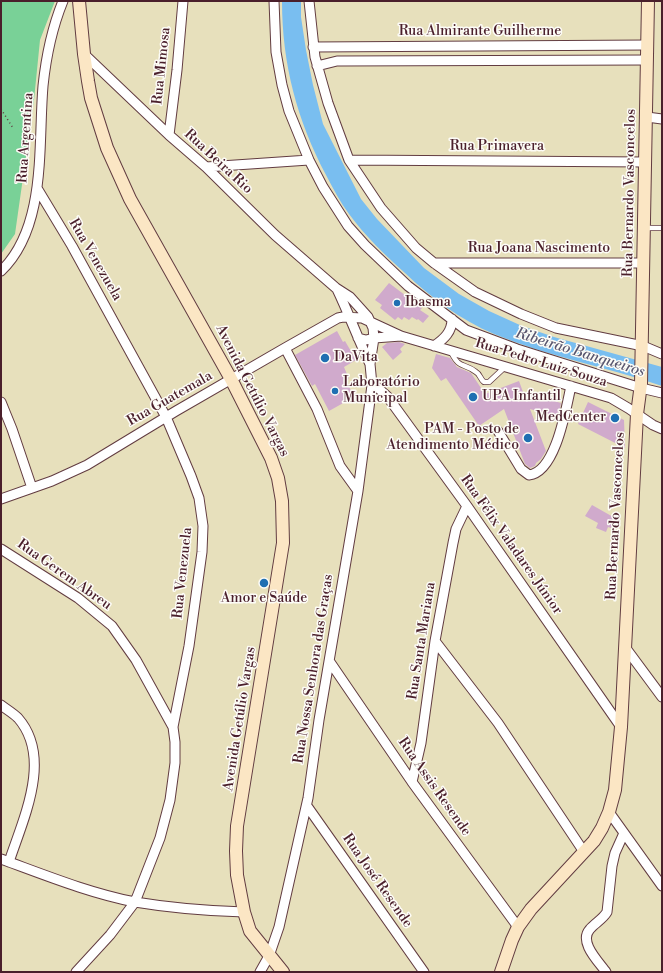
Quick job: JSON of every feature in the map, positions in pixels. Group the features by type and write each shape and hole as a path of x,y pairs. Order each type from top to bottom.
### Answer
{"main road":[{"name":"Avenida Getúlio Vargas","path":"79,1 84,54 91,98 107,148 116,170 130,199 231,380 271,458 278,478 283,508 283,543 238,826 236,851 237,876 244,912 250,931 283,972"},
{"name":"Rua Bernardo Vasconcelos","path":"501,972 518,927 531,909 594,841 609,812 615,790 621,727 637,414 641,386 648,1"}],"street":[{"name":"Rua Argentina","path":"1,271 19,247 27,230 37,188 45,69 56,19 63,1"},
{"name":"Rua Mimosa","path":"169,135 177,70 183,1"},
{"path":"274,1 276,52 282,85 289,111 309,160 335,207 365,246 408,286 466,330 517,350 641,386 661,394"},
{"path":"310,1 313,47 317,66 348,160 381,208 401,233 434,263 475,292 521,314 556,328 642,351 662,354"},
{"name":"Rua Almirante Guilherme","path":"313,47 648,45"},
{"name":"Rua Beira Rio","path":"84,54 169,135 206,167 274,235 357,304 371,322 374,338"},
{"name":"Rua Almirante Guilherme","path":"317,66 337,61 647,60"},
{"path":"647,117 662,119"},
{"path":"206,167 309,160"},
{"name":"Rua Primavera","path":"348,160 646,162"},
{"name":"Rua Venezuela","path":"37,188 79,259 166,417 197,490 202,512 203,526 202,552 189,646 173,727 175,758 170,800 160,838 135,902 110,935 76,972"},
{"name":"Rua Joana Nascimento","path":"434,263 644,263"},
{"name":"Rua Beira Rio","path":"336,288 357,334 366,340 401,336"},
{"name":"Rua Beira Rio","path":"350,316 362,318 401,336 434,346"},
{"name":"Rua Guatemala","path":"1,499 52,481 87,465 285,348 338,318 350,316"},
{"path":"434,346 448,333 452,325 452,319"},
{"path":"357,334 364,324 371,322"},
{"path":"450,350 446,342 450,334 456,330 466,330"},
{"name":"Rua Nossa Senhora das Graças","path":"357,334 370,364"},
{"name":"Rua Nossa Senhora das Graças","path":"260,972 269,956 281,921 307,806 319,720 358,491 372,385 370,364 374,338"},
{"name":"Rua Pedro Luiz Souza","path":"434,346 610,398 637,414 653,426 662,429"},
{"path":"285,348 317,409 340,466 358,491"},
{"name":"Rua Félix Valadares Júnior","path":"372,385 387,396 467,506 621,727"},
{"path":"498,431 521,469 529,475 534,475 547,463 552,454 560,432 571,386"},
{"path":"1,402 32,488"},
{"name":"Rua Santa Mariana","path":"412,782 421,743 435,641 453,543 456,529 467,506"},
{"name":"Rua Gerem Abreu","path":"1,549 78,598 112,626 136,660 173,727"},
{"path":"435,641 498,723 584,852"},
{"path":"625,647 662,697"},
{"name":"Rua Assis Resende","path":"330,662 412,782 518,927"},
{"path":"1,705 17,717 27,730 31,741 35,763 33,783 27,809 5,860 89,890 135,902 200,910 244,912"},
{"name":"Rua José Resende","path":"307,806 424,972"},
{"path":"609,812 662,886"},
{"path":"606,972 587,946 586,936 589,930 604,917 607,912 612,866 615,853 624,833"}],"lane":[{"path":"645,228 662,228"},
{"path":"450,350 460,365 477,372 480,379 484,382 489,382 506,367 511,369"}],"path":[{"path":"1,109 13,128"}],"green space":[{"path":"1,1 55,1 40,40 34,100 15,234 1,254"}],"water":[{"name":"Ribeirão Banqueiros","path":"282,1 301,1 301,17 306,50 323,124 361,199 377,219 424,268 459,294 489,311 522,326 554,337 662,367 662,386 557,356 494,334 458,315 436,300 376,245 355,222 343,205 326,175 307,133 299,112 288,69"}],"building":[{"name":"Ibasma","path":"389,283 422,308 420,310 429,316 423,323 412,317 409,320 404,317 402,320 398,317 395,320 380,308 382,305 375,300"},
{"name":"DaVita","path":"337,331 343,342 345,341 356,360 344,367 349,379 346,380 354,397 329,411 315,384 312,386 295,355"},
{"path":"399,342 405,344 400,349 402,352 393,360 382,347 387,343"},
{"path":"436,354 450,358 457,367 471,373 485,394 519,381 523,392 561,403 558,417 530,409 546,451 535,466 530,468 525,464 504,409 479,426 446,378 441,381 432,368"},
{"path":"588,402 624,420 625,448 578,424"},
{"path":"592,505 615,518 611,528 608,527 606,532 596,528 598,523 585,516"}],"place":[{"name":"Ibasma","path":"397,303"},
{"name":"DaVita","path":"325,358"},
{"name":"Laboratório Municipal","path":"335,391"},
{"name":"UPA Infantil","path":"473,397"},
{"name":"MedCenter","path":"615,418"},
{"name":"PAM - Posto de Atendimento Médico","path":"528,438"},
{"name":"Amor e Saúde","path":"264,583"}]}
